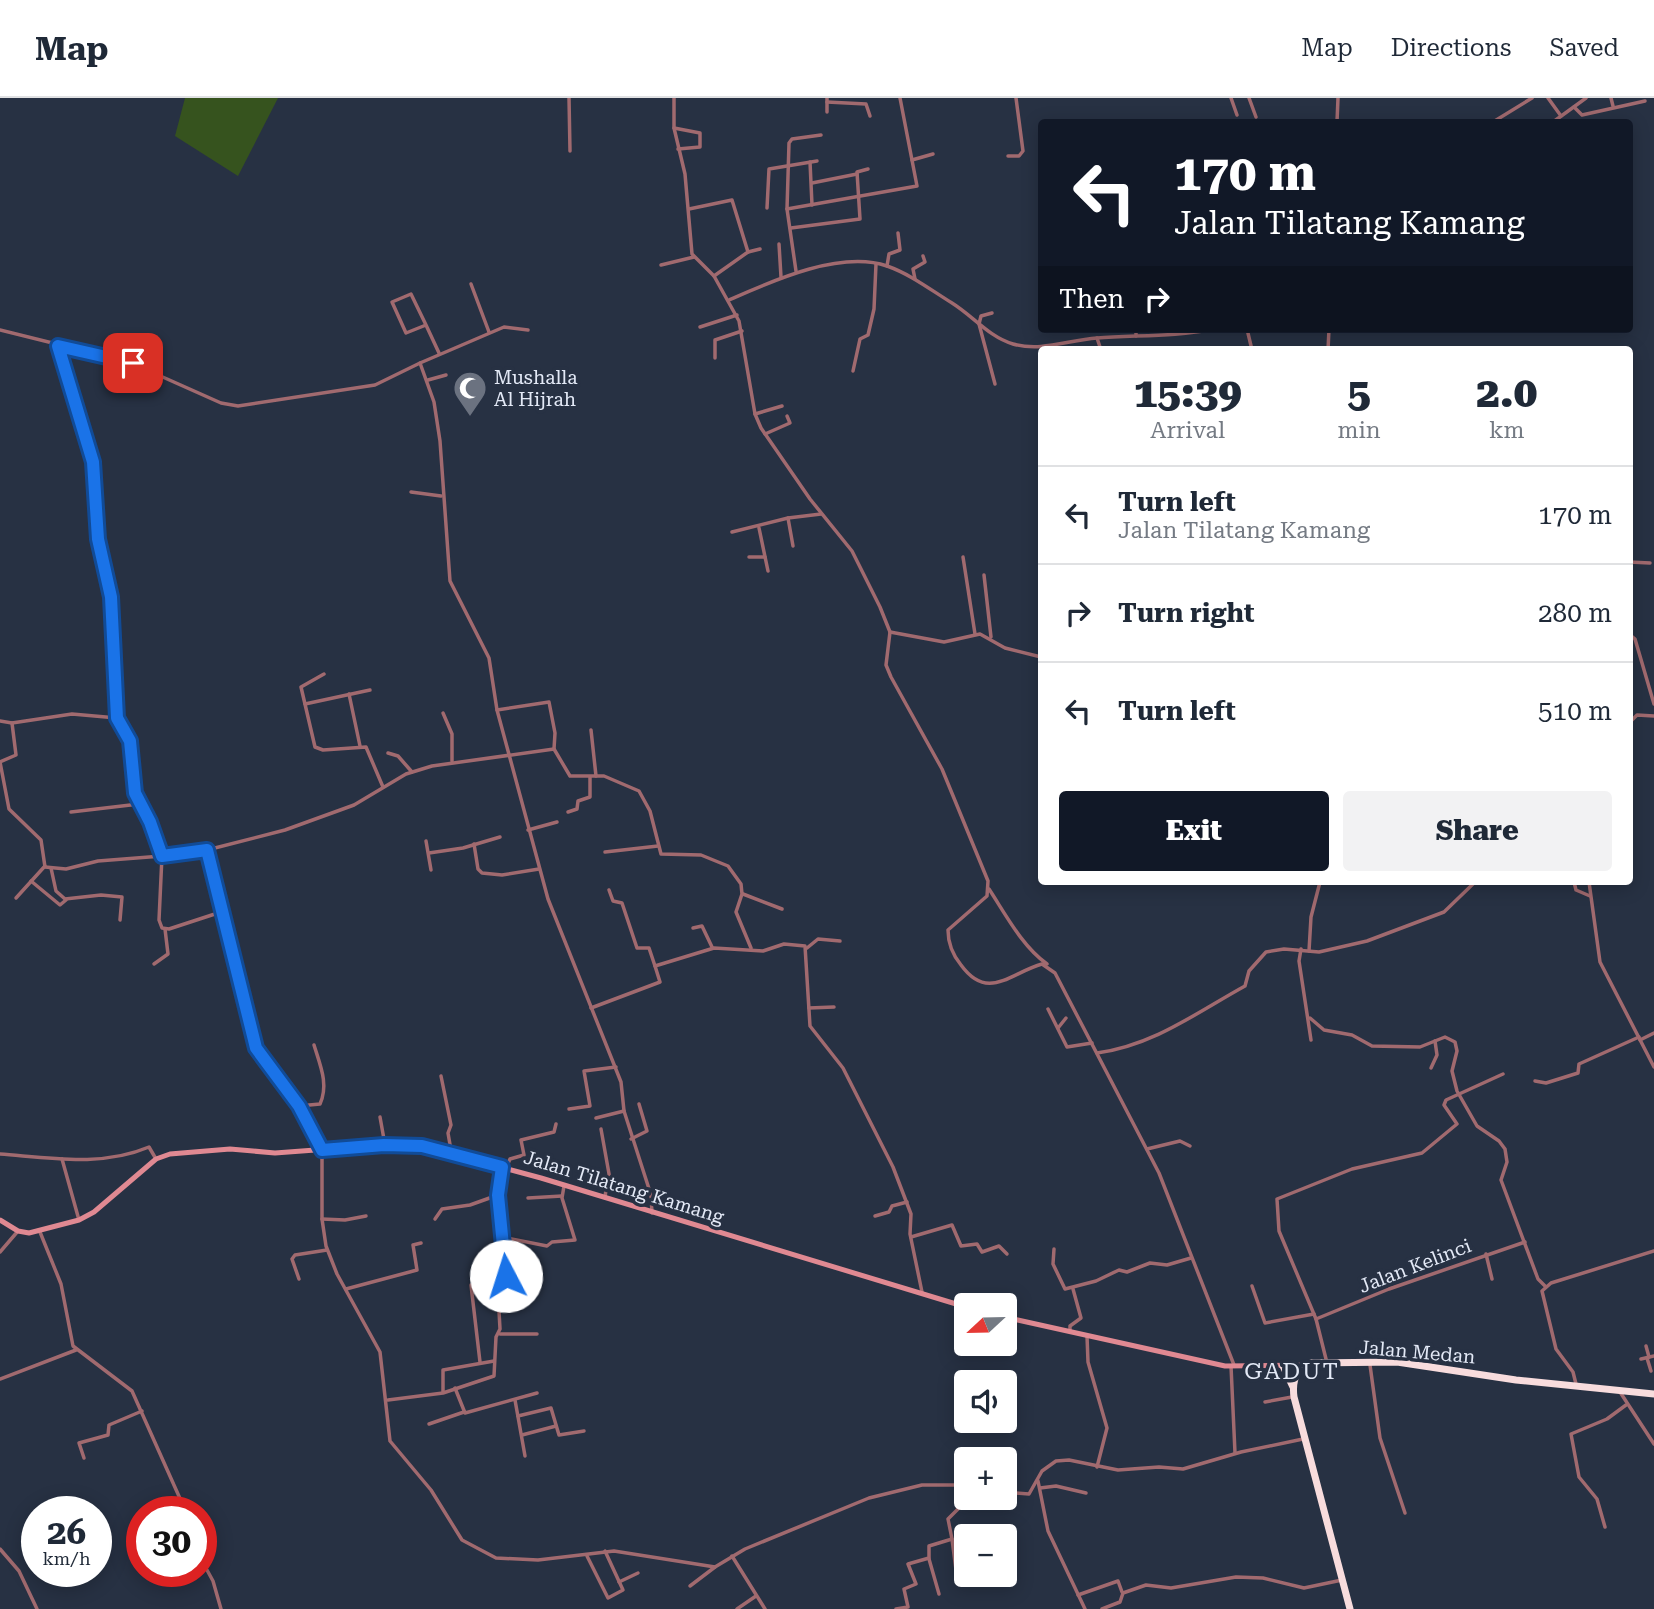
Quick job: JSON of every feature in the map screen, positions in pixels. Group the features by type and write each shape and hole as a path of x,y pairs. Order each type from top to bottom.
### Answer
{"highway":[{"name":"Jalan Medan","path":"1306,1364 1422,1365 1654,1394"},
{"path":"1293,1387 1296,1375 1306,1364"},
{"path":"1283,1366 1293,1387 1350,1609"}],"street":[{"path":"570,151 569,99 575,98"},
{"path":"674,98 674,128 685,174 694,257 714,276 737,315 755,414 765,434 855,557 890,632 886,665 942,769 989,889 1036,957 1057,976 1147,1149 1233,1366 1235,1453"},
{"path":"787,209 917,186 900,98"},
{"path":"1007,156 1018,156 1023,151 1016,98"},
{"path":"1231,98 1237,115"},
{"path":"1249,98 1256,117"},
{"path":"1337,119 1338,98"},
{"path":"1498,119 1532,98"},
{"path":"1548,98 1561,117"},
{"path":"1558,119 1586,98"},
{"path":"1611,98 1614,106"},
{"path":"827,112 827,100 866,104 870,116"},
{"path":"1574,107 1582,115 1645,101"},
{"path":"674,128 700,133 699,147 678,149"},
{"path":"796,271 787,209 790,140 821,135"},
{"path":"912,160 933,154"},
{"path":"767,208 769,169 817,161"},
{"path":"810,162 812,205"},
{"path":"812,183 857,174 868,169"},
{"path":"791,228 860,219 861,194 857,174"},
{"path":"688,209 732,200 748,253"},
{"path":"887,266 889,254 900,250 898,233"},
{"path":"779,244 781,277"},
{"path":"714,276 748,253 760,249"},
{"path":"916,281 913,269 925,262 923,256"},
{"path":"661,265 694,257"},
{"path":"729,300 796,271 854,263 876,264 887,266 916,281 1001,340 1038,348"},
{"path":"853,371 860,340 868,335 873,313 876,264"},
{"path":"471,284 489,332"},
{"path":"426,325 406,333 392,302 411,294 426,325 439,353"},
{"path":"992,313 981,316 979,324 995,384"},
{"path":"700,327 737,315"},
{"path":"0,330 133,363 221,403 238,406 375,385 489,332 509,326 528,330"},
{"path":"715,358 715,340 742,331"},
{"path":"1047,346 1097,338 1169,333"},
{"path":"1097,338 1100,346"},
{"path":"58,346 93,462 98,539 111,597 117,718 129,738 133,787 150,822 162,856 159,920 165,929 168,954 154,964"},
{"path":"420,363 428,380 443,463 442,496 448,573 489,658 497,710 539,869 561,935 583,983 622,1085 624,1111 651,1195 652,1213"},
{"path":"428,380 446,375"},
{"path":"755,414 782,405"},
{"path":"765,434 790,424 787,415"},
{"path":"411,492 442,496"},
{"path":"733,532 759,528 788,518 821,514"},
{"path":"788,518 793,546"},
{"path":"759,528 768,571"},
{"path":"749,557 765,557"},
{"path":"963,557 975,634"},
{"path":"1633,562 1650,563"},
{"path":"984,575 990,638"},
{"path":"890,632 944,642 975,634 990,638 1005,648 1038,656"},
{"path":"1633,637 1654,704"},
{"path":"324,674 303,684 305,704 318,749 360,746 368,750 383,787"},
{"path":"305,704 370,690"},
{"path":"349,693 360,746"},
{"path":"497,710 549,702 555,733 554,749 570,776 604,776 639,791 650,811 658,846 663,855 697,854 723,862 737,876 742,894 736,912 751,948"},
{"path":"443,713 452,734 452,761"},
{"path":"0,721 12,723 72,714 117,718"},
{"path":"1633,719 1637,715 1654,716"},
{"path":"12,723 16,755 0,762 9,809 41,840 44,866 16,898"},
{"path":"568,812 578,809 578,801 590,797 593,777 591,730"},
{"path":"44,866 66,869 98,862 207,850 285,830 354,805 412,772 452,761 554,749"},
{"path":"388,753 398,757 412,772"},
{"path":"71,812 139,804"},
{"path":"528,830 557,822"},
{"path":"429,853 500,836"},
{"path":"426,841 431,870"},
{"path":"474,844 478,869 482,873 502,876 539,869"},
{"path":"604,852 658,846"},
{"path":"207,850 221,912 240,974 256,1048 299,1106 322,1150 322,1219 327,1250 380,1352 392,1445 431,1490 462,1540 496,1558 538,1560 587,1556 605,1550 715,1567"},
{"path":"51,868 57,891 66,900"},
{"path":"31,881 60,905 66,900 120,896 120,920"},
{"path":"1309,951 1311,917 1319,885"},
{"path":"1097,1053 1139,1043 1181,1025 1218,999 1245,986 1248,971 1262,954 1277,949 1309,951 1358,944 1444,912 1472,885"},
{"path":"1575,885 1576,890 1590,896"},
{"path":"1589,885 1600,962 1654,1067"},
{"path":"989,889 981,902 957,919 948,930 950,947 958,962 970,977 989,984 1023,975 1040,965 1048,966"},
{"path":"591,1008 659,983 649,948 636,948 622,903 614,901 610,890"},
{"path":"742,894 782,909"},
{"path":"165,929 221,912"},
{"path":"693,928 702,926 709,944 714,948"},
{"path":"807,948 818,939 840,941"},
{"path":"655,967 714,948 751,948 763,951 782,945 799,944 807,948"},
{"path":"807,948 812,1030 846,1073 893,1167 911,1214 911,1237 923,1294"},
{"path":"1301,949 1299,961 1310,1018 1311,1040"},
{"path":"810,1008 834,1007"},
{"path":"1048,1009 1068,1047 1091,1043"},
{"path":"1058,1028 1066,1018"},
{"path":"1310,1018 1324,1030 1352,1035 1372,1046 1413,1048 1448,1038 1457,1045 1452,1071 1458,1094 1477,1126 1499,1141 1505,1149 1507,1162 1501,1180 1538,1279 1545,1286"},
{"path":"1535,1080 1546,1083 1578,1073 1580,1063 1654,1033"},
{"path":"1431,1068 1437,1055 1436,1041"},
{"path":"299,1106 320,1104 324,1095 324,1079 314,1045"},
{"path":"569,1109 590,1106 584,1071 616,1067"},
{"path":"1327,1363 1315,1316 1279,1231 1277,1199 1352,1169 1422,1153 1457,1124 1444,1105 1458,1094 1503,1074"},
{"path":"441,1076 451,1125 448,1133 452,1156"},
{"path":"631,1139 648,1131 639,1104"},
{"path":"596,1118 624,1111"},
{"path":"380,1117 384,1145"},
{"path":"500,1334 498,1293 507,1287 498,1195 504,1167 510,1159 524,1155 521,1139 554,1132 556,1124"},
{"path":"601,1129 611,1185 606,1189 605,1198"},
{"path":"1147,1149 1180,1141 1190,1146"},
{"name":"Jalan Tilatang Kamang","path":"0,1220 18,1231 40,1232 79,1220 94,1213 156,1159 177,1153 218,1150 275,1153 384,1145 422,1146 452,1156 504,1167 954,1303"},
{"path":"0,1154 62,1159 121,1158 151,1147 156,1159"},
{"path":"62,1159 79,1220"},
{"path":"502,1237 547,1247 552,1242 574,1241 576,1239 562,1196 565,1186"},
{"path":"435,1219 442,1209 470,1205 498,1195"},
{"path":"528,1198 562,1196"},
{"path":"875,1216 889,1212 894,1205 907,1202"},
{"path":"322,1219 366,1216"},
{"path":"911,1237 952,1225 961,1245 977,1244 982,1252 999,1247 1007,1254"},
{"path":"0,1252 18,1231"},
{"path":"40,1232 61,1284 71,1342 76,1350 125,1384 142,1411 179,1496"},
{"name":"Jalan Kelinci","path":"1252,1286 1265,1323 1315,1316 1525,1242"},
{"path":"345,1289 417,1270 413,1245 421,1243"},
{"path":"1054,1249 1054,1264 1062,1286 1073,1289 1120,1270 1127,1272 1150,1263 1169,1265 1191,1258"},
{"path":"299,1279 292,1259 295,1255 327,1250"},
{"path":"1576,1386 1573,1372 1556,1349 1542,1291 1545,1286 1654,1251"},
{"path":"1486,1254 1492,1279"},
{"path":"471,1285 480,1362"},
{"path":"1070,1332 1070,1326 1081,1318 1073,1289"},
{"path":"1017,1320 1233,1366 1306,1364"},
{"path":"388,1400 443,1393 492,1378 496,1336 537,1334"},
{"path":"1087,1336 1088,1362 1107,1428 1097,1467"},
{"path":"1646,1346 1651,1371"},
{"path":"0,1379 76,1350"},
{"path":"1641,1359 1650,1357"},
{"path":"443,1393 443,1370 494,1361"},
{"path":"1370,1365 1380,1438 1405,1513"},
{"path":"455,1388 464,1412"},
{"path":"1620,1390 1626,1405 1654,1444"},
{"path":"429,1424 537,1393"},
{"path":"1265,1402 1294,1396"},
{"path":"515,1401 526,1455"},
{"path":"1605,1527 1597,1499 1579,1477 1571,1434 1607,1419 1626,1405"},
{"path":"518,1416 551,1408 560,1435 584,1431"},
{"path":"84,1458 80,1443 108,1435 109,1425 142,1411"},
{"path":"522,1435 556,1426"},
{"path":"1017,1493 1029,1494 1048,1465 1056,1461 1118,1470 1159,1467 1183,1469 1235,1453 1305,1438"},
{"path":"1037,1479 1048,1531 1085,1609"},
{"path":"690,1586 732,1556 869,1498 911,1486 954,1483"},
{"path":"1040,1488 1056,1486 1086,1493"},
{"path":"954,1554 948,1519 957,1510"},
{"path":"939,1594 929,1558 929,1546 952,1539"},
{"path":"0,1549 19,1572 37,1609"},
{"path":"587,1556 605,1597 621,1593 605,1550"},
{"path":"732,1556 765,1609"},
{"path":"896,1609 908,1607 904,1589 916,1584 908,1564 929,1558"},
{"path":"619,1582 638,1573"},
{"path":"1123,1593 1146,1585 1167,1588 1236,1577 1263,1577 1304,1588 1342,1580"},
{"path":"1078,1595 1118,1581 1123,1593 1120,1602 1102,1609"},
{"path":"215,1587 221,1609"},
{"path":"737,1609 756,1596"}],"green space":[{"path":"185,98 278,98 238,176 175,136"}],"place":[{"name":"Mushalla Al Hijrah","path":"470,418"}],"district":[{"name":"GADUT","path":"1292,1371"}],"route":[{"path":"133,363 58,346 93,462 98,539 111,597 117,718 129,738 133,787 139,804 150,822 162,856 207,850 221,912 240,974 256,1048 299,1106 322,1150 384,1145 422,1146 502,1167 498,1195 506,1276"}]}
